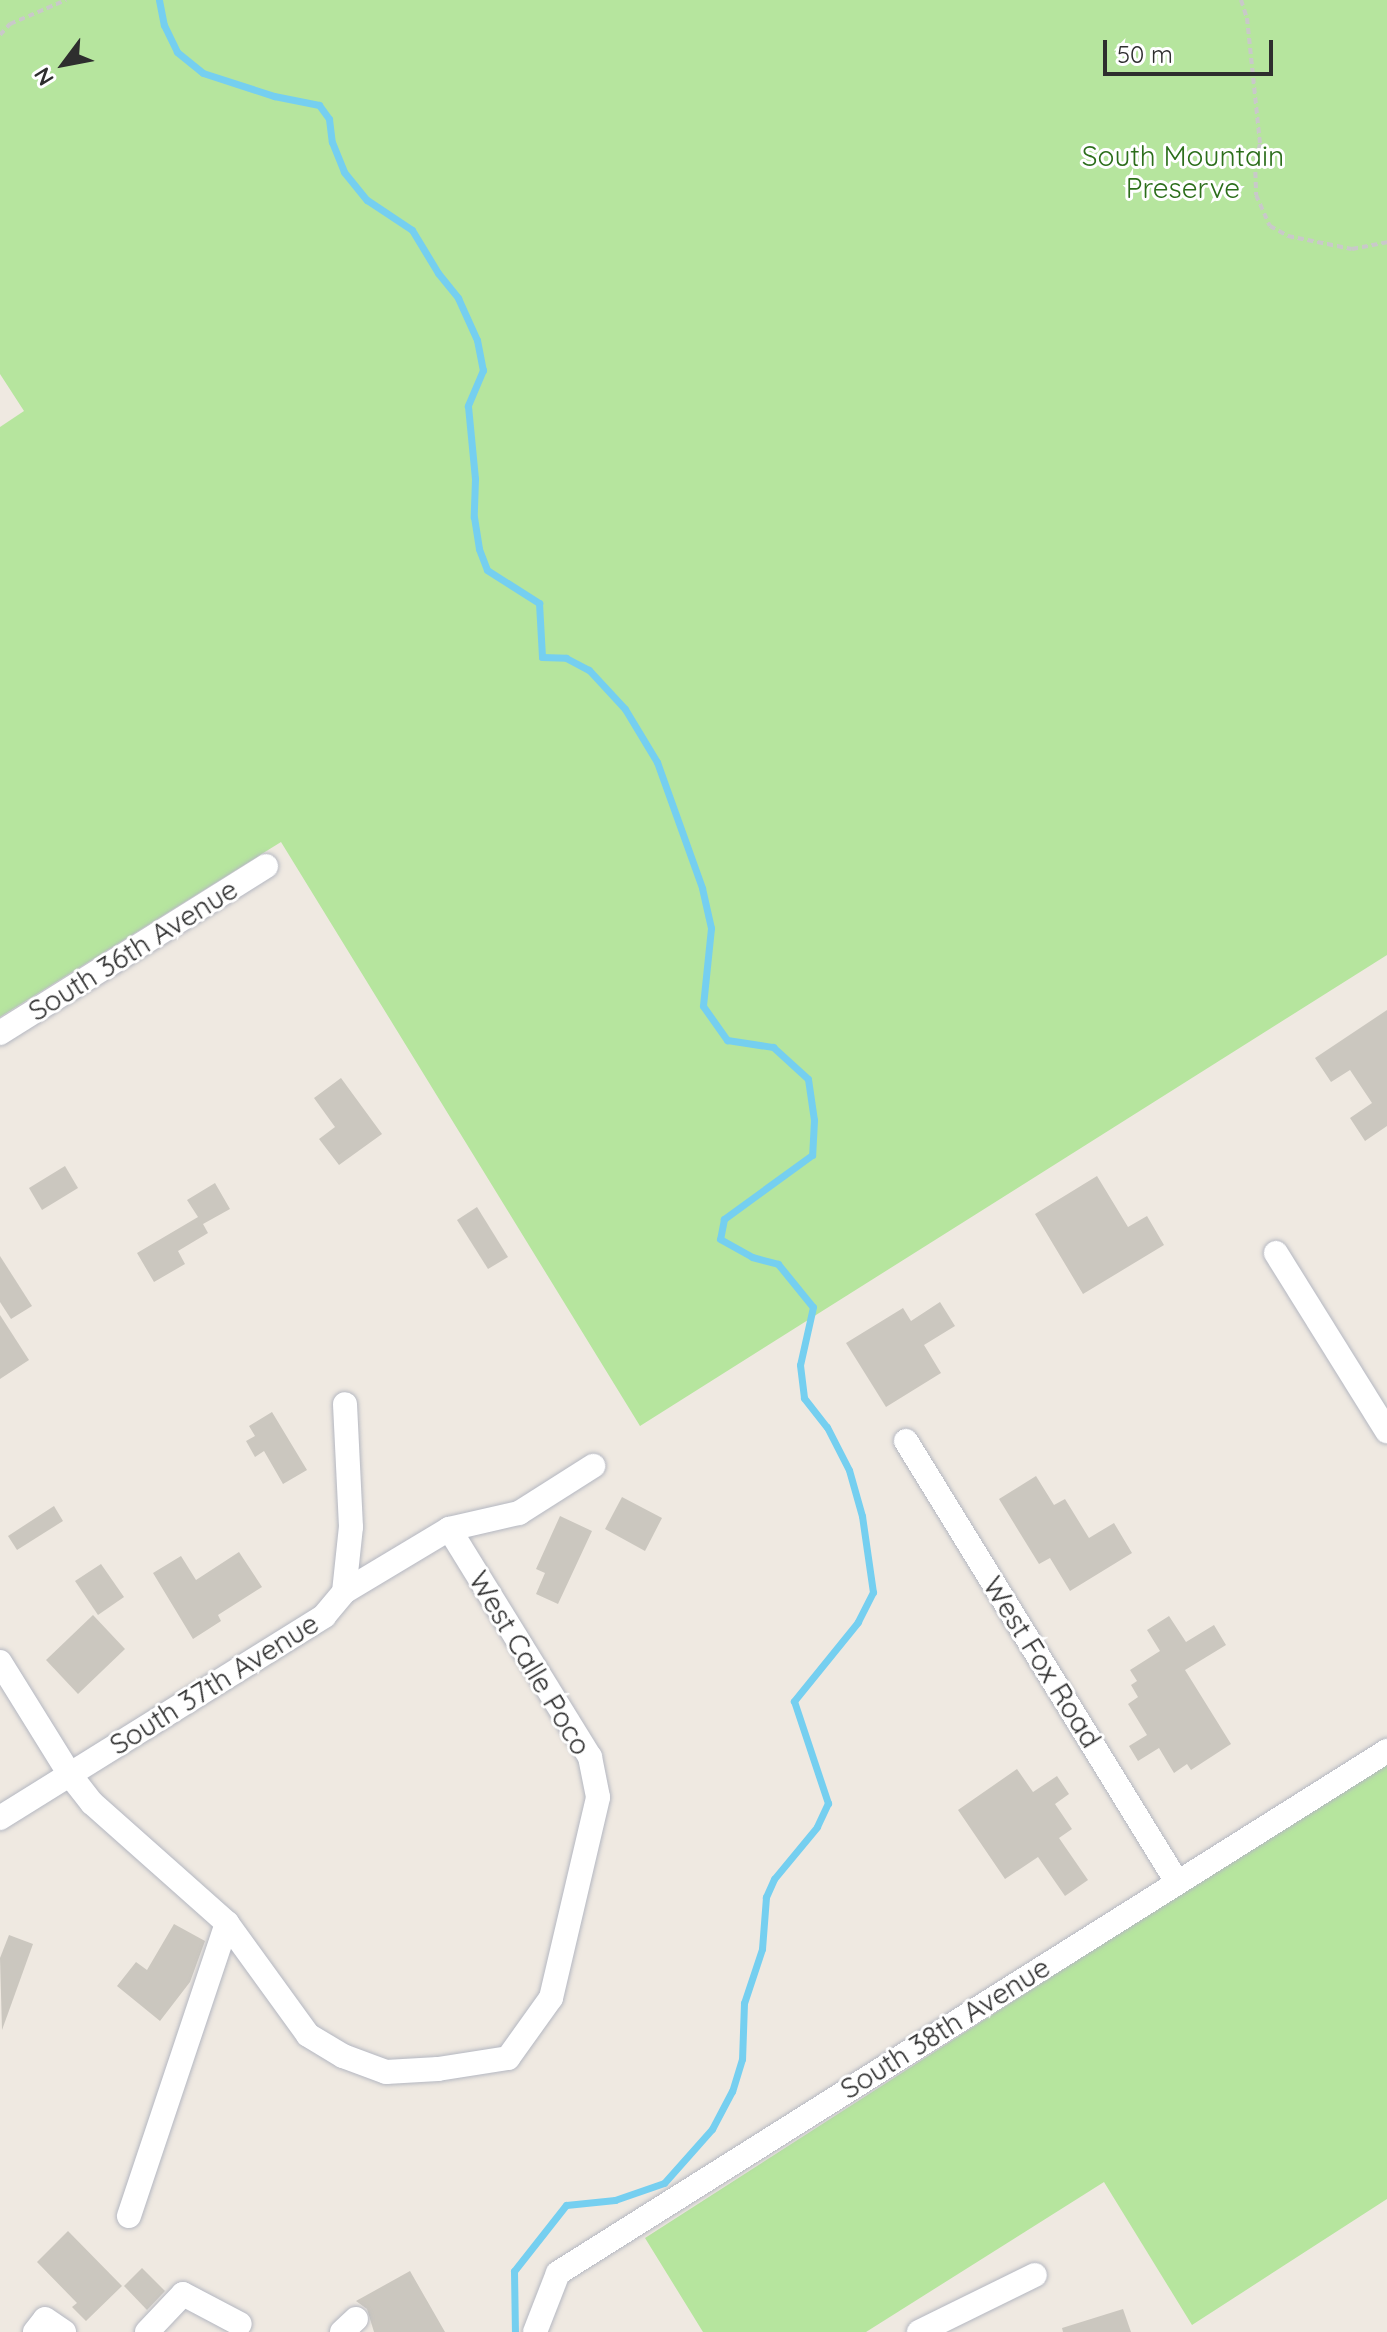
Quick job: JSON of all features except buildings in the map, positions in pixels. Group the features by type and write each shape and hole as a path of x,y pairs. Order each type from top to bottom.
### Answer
{"street":[{"name":"South 36th Avenue","path":"0,1033 266,866"},
{"path":"1276,1253 1387,1431"},
{"name":"South 37th Avenue","path":"0,1818 324,1616 344,1592 351,1527 345,1404"},
{"name":"West Fox Road","path":"906,1441 1177,1882"},
{"path":"344,1592 449,1529 519,1513 593,1466"},
{"name":"West Calle Poco","path":"0,1662 70,1775 92,1803 227,1923 308,2035 343,2056 386,2072 438,2069 508,2058 551,1998 598,1797 590,1757 449,1529"},
{"name":"South 38th Avenue","path":"535,2332 558,2273 1387,1751"},
{"path":"129,2216 227,1923"},
{"path":"919,2332 1035,2275"},
{"path":"147,2332 183,2294 240,2324"},
{"path":"35,2332 45,2319 64,2332"}],"path":[{"path":"0,35 10,24 66,0"},
{"path":"1241,0 1247,18 1260,144 1255,162 1256,195 1270,226 1288,236 1352,249 1387,242"}],"green space":[{"name":"South Mountain Preserve","path":"0,0 1387,0 1387,955 640,1426 281,842 0,1017 0,427 24,411 0,374"},
{"path":"1387,1761 1387,2199 1192,2325 1104,2182 866,2332 703,2332 645,2238"}],"waterway":[{"path":"159,0 164,25 177,52 203,73 274,96 319,105 329,119 332,142 344,172 367,200 412,230 438,273 458,298 477,340 483,370 468,406 475,479 474,517 479,549 487,570 539,603 542,657 566,658 589,670 625,709 657,762 702,888 711,928 703,1006 727,1040 773,1047 808,1079 814,1120 812,1155 724,1219 720,1239 752,1257 778,1264 813,1307 800,1365 804,1398 827,1427 849,1470 862,1516 873,1592 858,1622 794,1701 828,1803 817,1827 774,1879 766,1897 762,1949 744,2003 742,2059 732,2091 712,2129 664,2183 615,2200 566,2205 514,2271 515,2332"}]}
